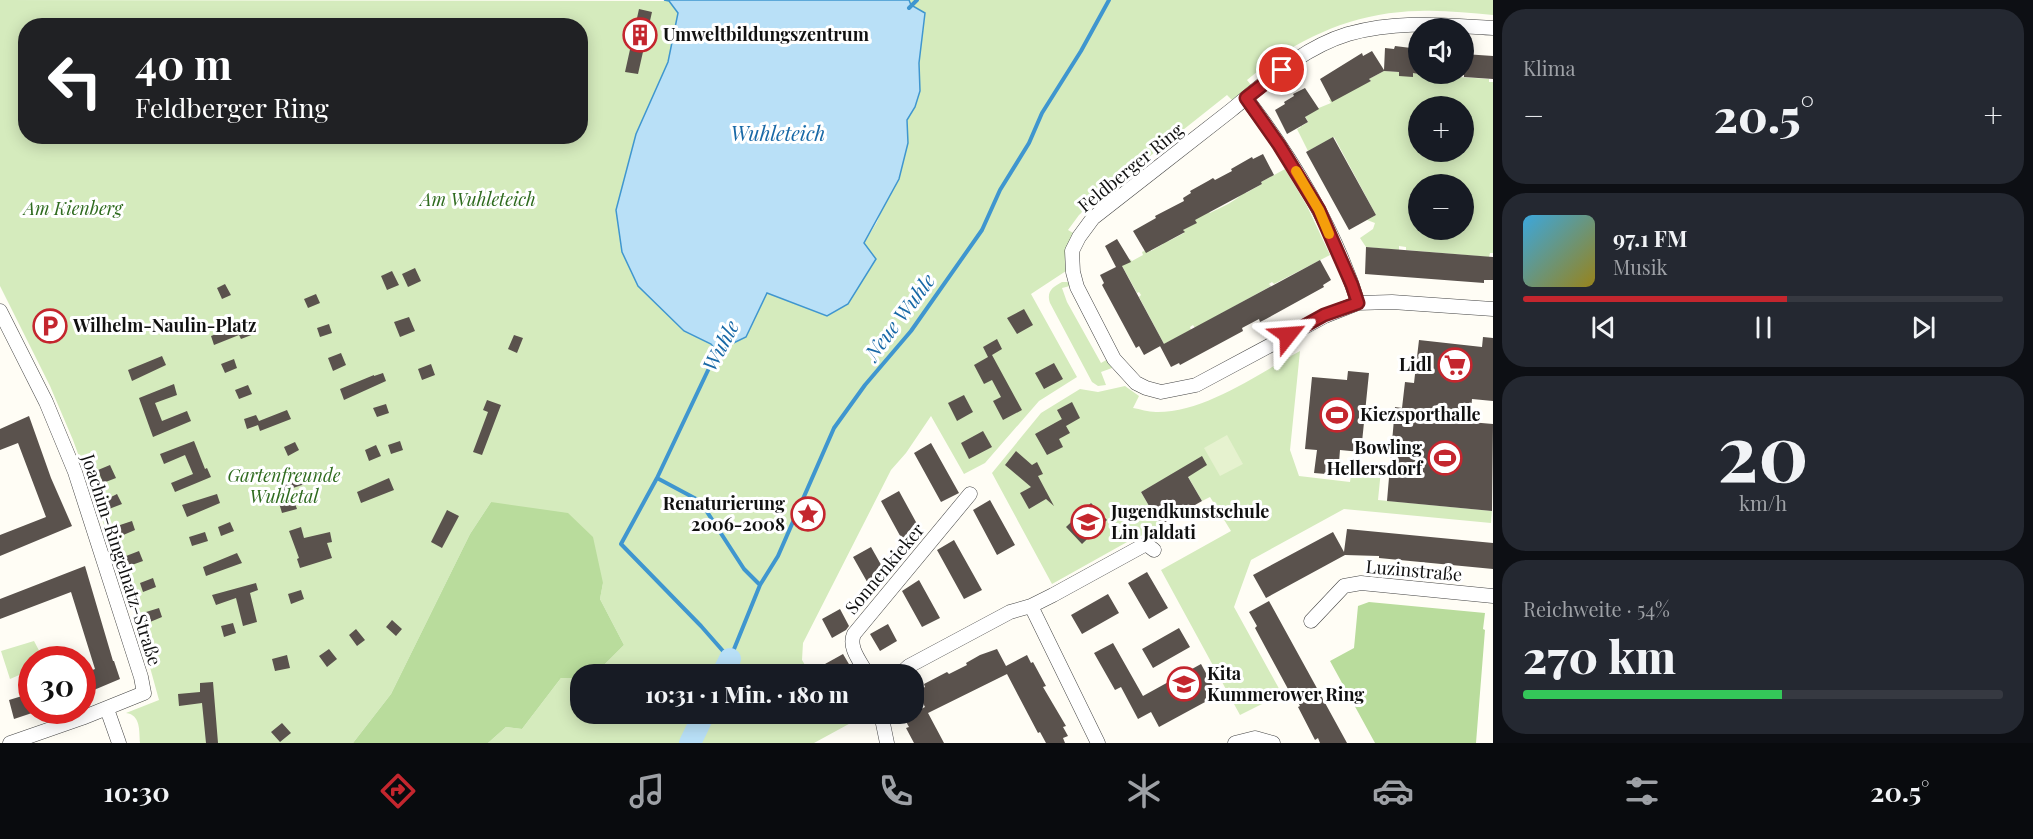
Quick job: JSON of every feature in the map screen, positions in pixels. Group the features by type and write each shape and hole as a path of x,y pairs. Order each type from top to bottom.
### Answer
{"street":[{"name":"Feldberger Ring","path":"1493,28 1404,24 1346,35 1299,57 1093,218 1072,251 1073,272 1077,287 1114,359 1136,383 1161,392 1196,385 1324,315 1358,303 1392,302 1493,309"},
{"path":"1246,98 1279,145 1319,210 1358,303"},
{"name":"Joachim-Ringelnatz-Straße","path":"0,311 46,402 75,472 144,693 107,709 10,743"},
{"name":"Sonnenkieker","path":"862,664 853,647 854,634 970,494"},
{"path":"913,664 1010,612 1031,606 1146,544 1154,550"},
{"name":"Luzinstraße","path":"1311,621 1344,586 1360,583 1493,596"},
{"path":"1031,606 1098,743"},
{"path":"107,709 118,743"},
{"path":"883,724 887,743"},
{"path":"1235,743 1255,738 1273,743"}],"green space":[{"path":"0,0 669,1 678,13 668,62 636,134 616,210 622,252 684,331 711,344 717,351 746,337 767,293 827,316 848,304 875,259 864,243 877,222 908,143 907,120 915,107 920,91 919,63 925,13 910,5 909,0 1493,0 1493,15 1419,11 1372,16 1327,30 1306,40 1247,80 1251,85 1232,100 1227,95 1079,215 1068,230 1075,234 1066,256 1066,271 1031,294 1077,377 1039,401 985,463 964,474 931,416 906,453 891,470 803,643 802,660 804,664 605,664 624,645 600,599 603,583 491,502 470,534 391,694 353,743 140,743 137,720 131,714 126,713 159,700 132,602 73,440 50,386 0,286"},
{"path":"1384,71 1408,75 1408,84 1474,84 1474,78 1489,79 1489,82 1493,82 1493,253 1490,253 1489,257 1406,250 1406,247 1399,246 1399,250 1366,247 1360,238 1373,229 1375,223 1367,220 1376,215 1334,137 1308,151 1297,129 1301,127 1300,124 1302,126 1308,122 1304,114 1331,103 1329,100 1371,81 1369,79"},
{"path":"1285,169 1307,206 1330,255 1274,284 1272,282 1269,284 1271,286 1195,328 1193,325 1190,327 1191,330 1164,344 1139,297 1141,295 1137,293 1121,264 1130,259 1132,261 1143,255 1142,252 1150,248 1151,251 1163,244 1162,242 1184,233 1183,230 1196,223 1194,218 1208,210 1210,213 1229,203 1245,190 1246,193"},
{"path":"1062,282 1070,282 1070,286 1062,288 1067,302 1101,363 1108,359 1112,368 1101,372 1106,385 1098,386 1092,382 1050,303 1050,292"},
{"path":"1300,351 1290,450 1299,476 1350,482 1352,467 1381,470 1378,500 1492,511 1491,523 1344,509 1251,560 1234,607 1282,694 1240,715 1161,570 1231,531 1210,497 1202,501 1183,468 1141,492 1160,525 1052,584 992,473 1041,413 1080,389 1098,392 1125,386 1139,396 1133,408 1153,412 1174,411 1230,391"},
{"path":"1227,435 1243,464 1220,476 1204,448"},
{"path":"491,502 568,513 593,537 603,583 600,599 624,645 605,664 570,664 570,678 561,678 522,729 506,727 488,743 353,743 391,694 470,534"},
{"path":"1369,602 1485,613 1476,743 1375,743 1330,661 1354,648 1358,606"},
{"path":"34,641 37,646 18,646 18,676 10,679 1,651"},
{"path":"561,678 570,678 570,724 849,724 814,743 488,743 506,727 522,729"}],"water":[{"name":"Wuhleteich","path":"664,0 909,0 911,5 925,13 919,63 920,91 915,107 907,120 908,143 899,179 864,243 876,259 848,304 827,316 767,293 746,337 717,351 711,344 684,331 638,286 622,252 616,210 636,134 668,62 678,13 669,1"}],"building":[{"name":"Umweltbildungszentrum","path":"639,9 652,12 638,74 625,72"},
{"path":"1395,46 1408,48 1408,77 1399,76 1399,72 1384,71 1369,79 1371,81 1332,102 1320,79 1362,53 1363,56 1372,51 1384,70 1385,48 1394,49"},
{"path":"1474,55 1493,56 1493,79 1474,78"},
{"path":"1305,88 1319,109 1305,117 1308,122 1287,134 1275,110 1294,96 1293,94"},
{"path":"1333,137 1376,215 1349,230 1306,152"},
{"path":"1263,154 1274,175 1261,182 1262,184 1195,220 1197,223 1183,230 1185,232 1146,253 1133,231 1184,201 1183,198 1191,193 1190,191 1213,178 1215,180 1232,171 1231,169 1252,157 1253,159"},
{"path":"1117,239 1131,262 1122,266 1164,344 1144,355 1139,346 1136,348 1102,285 1104,283 1100,275 1116,267 1105,246"},
{"path":"1366,247 1493,257 1493,280 1484,280 1484,283 1365,274"},
{"path":"1320,260 1331,280 1323,285 1324,287 1260,322 1259,319 1242,328 1243,331 1180,365 1179,363 1171,367 1160,346"},
{"path":"415,268 421,281 408,287 402,274"},
{"path":"392,271 399,285 387,290 381,276"},
{"path":"225,284 231,295 222,299 217,288"},
{"path":"316,294 320,303 308,308 304,299"},
{"path":"1024,309 1033,325 1017,334 1007,318"},
{"path":"409,317 415,331 400,337 394,322"},
{"path":"249,321 254,334 241,339 239,335 214,345 211,336"},
{"path":"329,324 332,333 320,337 317,328"},
{"path":"514,335 523,338 517,353 508,349"},
{"path":"1483,337 1493,338 1493,401 1472,399 1470,422 1493,424 1492,511 1387,501 1395,407 1402,408 1405,382 1414,383 1419,340 1482,347"},
{"path":"997,339 1002,349 992,355 1022,410 1003,420 993,401 1001,397 992,380 984,384 974,365 988,357 983,347"},
{"path":"341,353 346,365 333,371 328,358"},
{"path":"162,356 166,365 132,381 128,370"},
{"path":"234,359 237,368 225,373 221,364"},
{"path":"1054,363 1063,379 1044,389 1035,373"},
{"path":"431,364 435,375 422,380 418,369"},
{"name":"Kiezsporthalle","path":"1348,371 1369,373 1361,452 1340,450 1338,475 1314,473 1317,450 1305,449 1312,377 1347,380"},
{"path":"383,373 386,381 344,400 340,389"},
{"path":"174,384 177,395 155,403 162,421 187,411 191,421 153,437 139,398"},
{"path":"248,385 252,394 239,399 235,390"},
{"path":"964,395 973,412 957,421 948,403"},
{"path":"487,400 501,405 482,455 473,452 488,412 483,410"},
{"path":"1072,402 1080,418 1066,426 1070,433 1059,439 1063,447 1047,455 1035,434 1062,419 1057,410"},
{"path":"386,404 389,413 377,417 373,408"},
{"path":"287,410 291,419 260,431 258,425 247,429 244,419 256,415 259,421"},
{"path":"29,416 51,478 72,526 0,556 0,535 46,517 18,443 0,450 0,429"},
{"path":"983,431 992,447 969,459 961,443"},
{"path":"194,441 205,469 207,468 211,477 175,492 171,483 193,474 185,455 164,464 160,454"},
{"path":"400,441 403,450 391,454 388,445"},
{"path":"295,442 299,450 288,456 284,447"},
{"path":"931,443 959,493 941,502 914,453"},
{"path":"376,445 381,456 369,461 365,450"},
{"path":"1016,451 1032,465 1037,462 1043,474 1038,476 1054,506 1046,499 1029,509 1020,493 1031,487 1005,465"},
{"path":"1202,456 1207,465 1188,477 1202,501 1160,525 1141,492"},
{"path":"110,465 116,478 103,483 98,470"},
{"path":"310,470 314,481 284,491 281,479"},
{"path":"389,478 394,490 361,503 357,492"},
{"path":"899,491 922,533 904,543 881,501"},
{"path":"117,494 122,504 109,509 105,500"},
{"path":"217,494 220,503 187,517 182,505"},
{"path":"293,498 297,509 282,513 279,503"},
{"path":"990,500 1015,545 997,555 973,510"},
{"name":"Jugendkunstschule Lin Jaldati","path":"1091,503 1107,520 1082,544 1066,527"},
{"path":"447,510 459,516 442,548 431,542"},
{"path":"132,521 135,530 121,536 117,526"},
{"path":"230,522 234,531 221,536 218,527"},
{"path":"301,527 304,538 330,532 332,542 327,543 332,558 300,568 297,559 299,558 289,531"},
{"path":"1347,529 1493,543 1493,569 1379,558 1379,556 1345,555 1266,598 1253,575 1333,532 1344,552"},
{"path":"205,532 208,541 192,546 189,537"},
{"path":"954,540 982,590 964,599 937,550"},
{"path":"871,547 888,577 870,587 853,557"},
{"path":"139,551 143,561 129,566 126,556"},
{"path":"237,553 242,563 206,576 203,567"},
{"path":"85,566 120,679 96,689 96,646 88,646 71,592 0,619 0,599"},
{"path":"1147,572 1168,608 1149,619 1128,583"},
{"path":"153,578 156,587 143,592 140,583"},
{"path":"919,580 940,618 922,627 902,591"},
{"path":"256,583 258,590 250,593 257,622 243,626 236,598 216,605 212,595"},
{"path":"301,590 304,599 291,604 288,594"},
{"path":"1108,594 1119,613 1082,634 1071,615"},
{"path":"1269,601 1347,743 1320,743 1318,738 1315,740 1298,707 1300,706 1290,688 1288,689 1255,628 1257,626 1249,612"},
{"path":"159,608 162,617 150,622 146,612"},
{"path":"840,609 849,626 832,638 822,619"},
{"path":"392,620 402,629 396,636 386,627"},
{"path":"233,623 236,633 224,637 221,626"},
{"path":"888,624 897,641 880,651 870,634"},
{"path":"1179,628 1190,647 1153,668 1142,649"},
{"path":"356,629 365,640 357,646 349,635"},
{"path":"1113,643 1143,696 1201,664 1218,695 1159,727 1151,712 1138,719 1121,687 1115,690 1094,653"},
{"path":"329,649 337,659 327,667 319,656"},
{"path":"997,649 1006,666 1027,655 1031,663 1033,662 1046,686 1043,687 1066,726 1063,727 1068,736 1063,738 1065,743 1046,743 1040,732 1038,733 1007,674 928,713 944,743 914,743 906,728 909,727 907,724 924,724 924,684 967,665 966,663"},
{"path":"843,654 849,664 825,664"},
{"path":"287,655 290,668 275,671 272,659"},
{"path":"213,682 218,743 206,743 202,703 179,706 178,694 200,692 200,683"},
{"path":"18,697 18,718 14,719 9,700"},
{"path":"282,723 291,733 280,742 271,732"}],"waterway":[{"name":"Wuhle","path":"909,8 917,0"},
{"name":"Neue Wuhle","path":"719,347 657,478 621,544 730,659 760,585 778,556 834,428 865,385 911,331 982,230 1000,190 1029,143 1042,113 1081,51 1109,0"},
{"path":"657,478 700,501 744,569 760,585"},
{"name":"Wuhle","path":"728,664 730,659"},
{"name":"Wuhle","path":"690,743 699,724"}],"slow traffic":[{"path":"1296,171 1319,210 1329,234"}],"place":[{"name":"Umweltbildungszentrum","path":"640,35"},
{"name":"Wilhelm-Naulin-Platz","path":"50,326"},
{"name":"Lidl","path":"1455,365"},
{"name":"Kiezsporthalle","path":"1337,415"},
{"name":"Bowling Hellersdorf","path":"1445,458"},
{"name":"Renaturierung 2006-2008","path":"808,514"},
{"name":"Jugendkunstschule Lin Jaldati","path":"1088,522"},
{"name":"Kita Kummerower Ring","path":"1184,684"}],"route":[{"path":"1282,70 1246,98 1298,174 1319,210 1358,303 1324,315 1288,335"}],"park label":[{"name":"Am Wuhleteich","path":"478,200"},
{"name":"Am Kienberg","path":"73,209"},
{"name":"Gartenfreunde Wuhletal","path":"284,486"}]}
